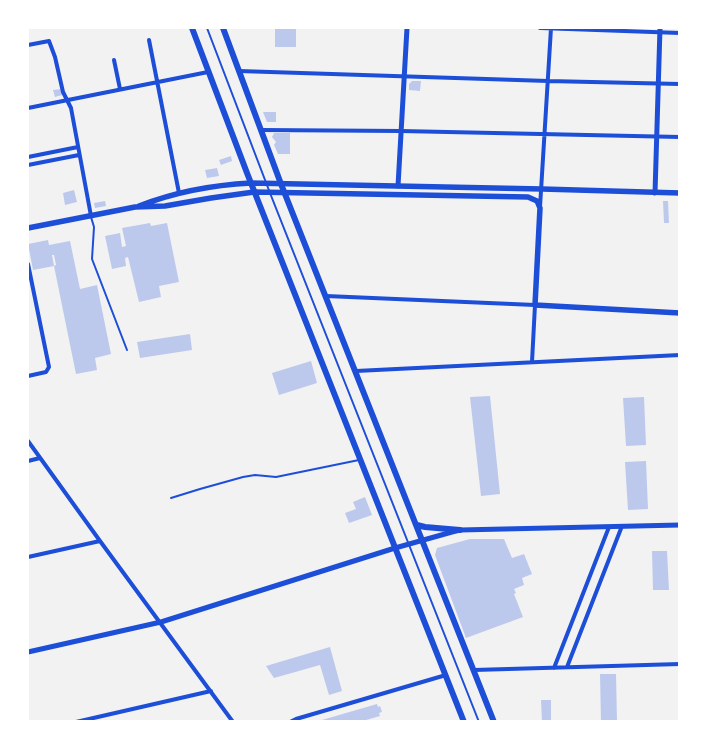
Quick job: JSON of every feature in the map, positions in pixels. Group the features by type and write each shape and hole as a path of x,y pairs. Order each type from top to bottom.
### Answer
{"main road":[{"path":"192,28 254,192 464,722"},
{"path":"223,28 281,184 494,722"},
{"path":"28,228 135,207 180,193 218,185 251,183 680,193"},
{"path":"135,207 165,206 254,192 525,196 534,199 539,203 540,208 535,306 680,313"},
{"path":"417,525 424,528 460,530"}],"street":[{"path":"398,186 407,28"},
{"path":"540,28 660,30 680,33"},
{"path":"540,208 551,28"},
{"path":"655,192 660,30"},
{"path":"149,40 180,193"},
{"path":"28,45 49,41 55,57 70,108 91,216"},
{"path":"114,60 120,89"},
{"path":"239,71 680,84"},
{"path":"28,108 208,72"},
{"path":"261,130 680,137"},
{"path":"28,157 78,147"},
{"path":"28,165 79,155"},
{"path":"28,264 48,370 28,376"},
{"path":"326,296 535,306 532,362"},
{"path":"356,371 680,355"},
{"path":"28,440 233,722"},
{"path":"28,461 40,458"},
{"path":"28,652 160,622 396,548 460,530 680,525"},
{"path":"567,667 622,526"},
{"path":"554,668 609,527"},
{"path":"28,557 100,541"},
{"path":"474,670 680,664"},
{"path":"290,722 446,675"},
{"path":"76,722 211,692"}],"lane":[{"path":"207,28 266,183 479,722"},
{"path":"91,216 94,227 92,259 127,350"},
{"path":"171,498 243,477 255,475 276,477 361,460"}],"building":[{"path":"275,28 296,28 296,47 275,47"},
{"path":"412,81 421,81 420,91 409,90 409,84"},
{"path":"61,89 62,95 55,97 53,90"},
{"path":"263,112 276,112 276,122 267,122"},
{"path":"274,133 290,133 290,154 278,154 274,145 276,142 272,137"},
{"path":"231,156 232,161 221,165 219,160"},
{"path":"217,168 219,176 207,178 205,170"},
{"path":"74,190 77,202 65,205 63,193"},
{"path":"105,201 106,206 95,208 94,203"},
{"path":"663,201 668,201 669,223 664,223"},
{"path":"150,223 151,226 167,223 179,282 159,286 161,297 139,302 128,257 125,258 126,266 112,269 105,236 120,233 122,247 126,246 122,228"},
{"path":"48,240 49,245 70,241 80,289 97,285 111,354 95,358 97,370 76,374 54,266 33,270 28,244","holes":["52,255 54,255 56,265 54,266"]},
{"path":"190,334 192,350 140,358 137,342"},
{"path":"311,361 317,383 279,395 272,373"},
{"path":"490,396 500,494 481,496 470,397"},
{"path":"644,397 646,445 626,446 623,398"},
{"path":"646,461 648,509 628,510 625,462"},
{"path":"365,497 372,515 349,523 345,513 356,509 353,502"},
{"path":"470,539 504,539 512,558 524,554 532,574 522,578 524,585 514,589 516,593 514,594 523,617 466,638 435,555 437,548"},
{"path":"652,551 667,551 669,590 653,590"},
{"path":"330,647 342,691 329,695 320,665 274,678 266,666"},
{"path":"600,674 616,674 617,722 601,722"},
{"path":"541,700 551,700 551,722 542,722"},
{"path":"377,704 382,712 379,713 380,716 359,722 315,722"}]}
